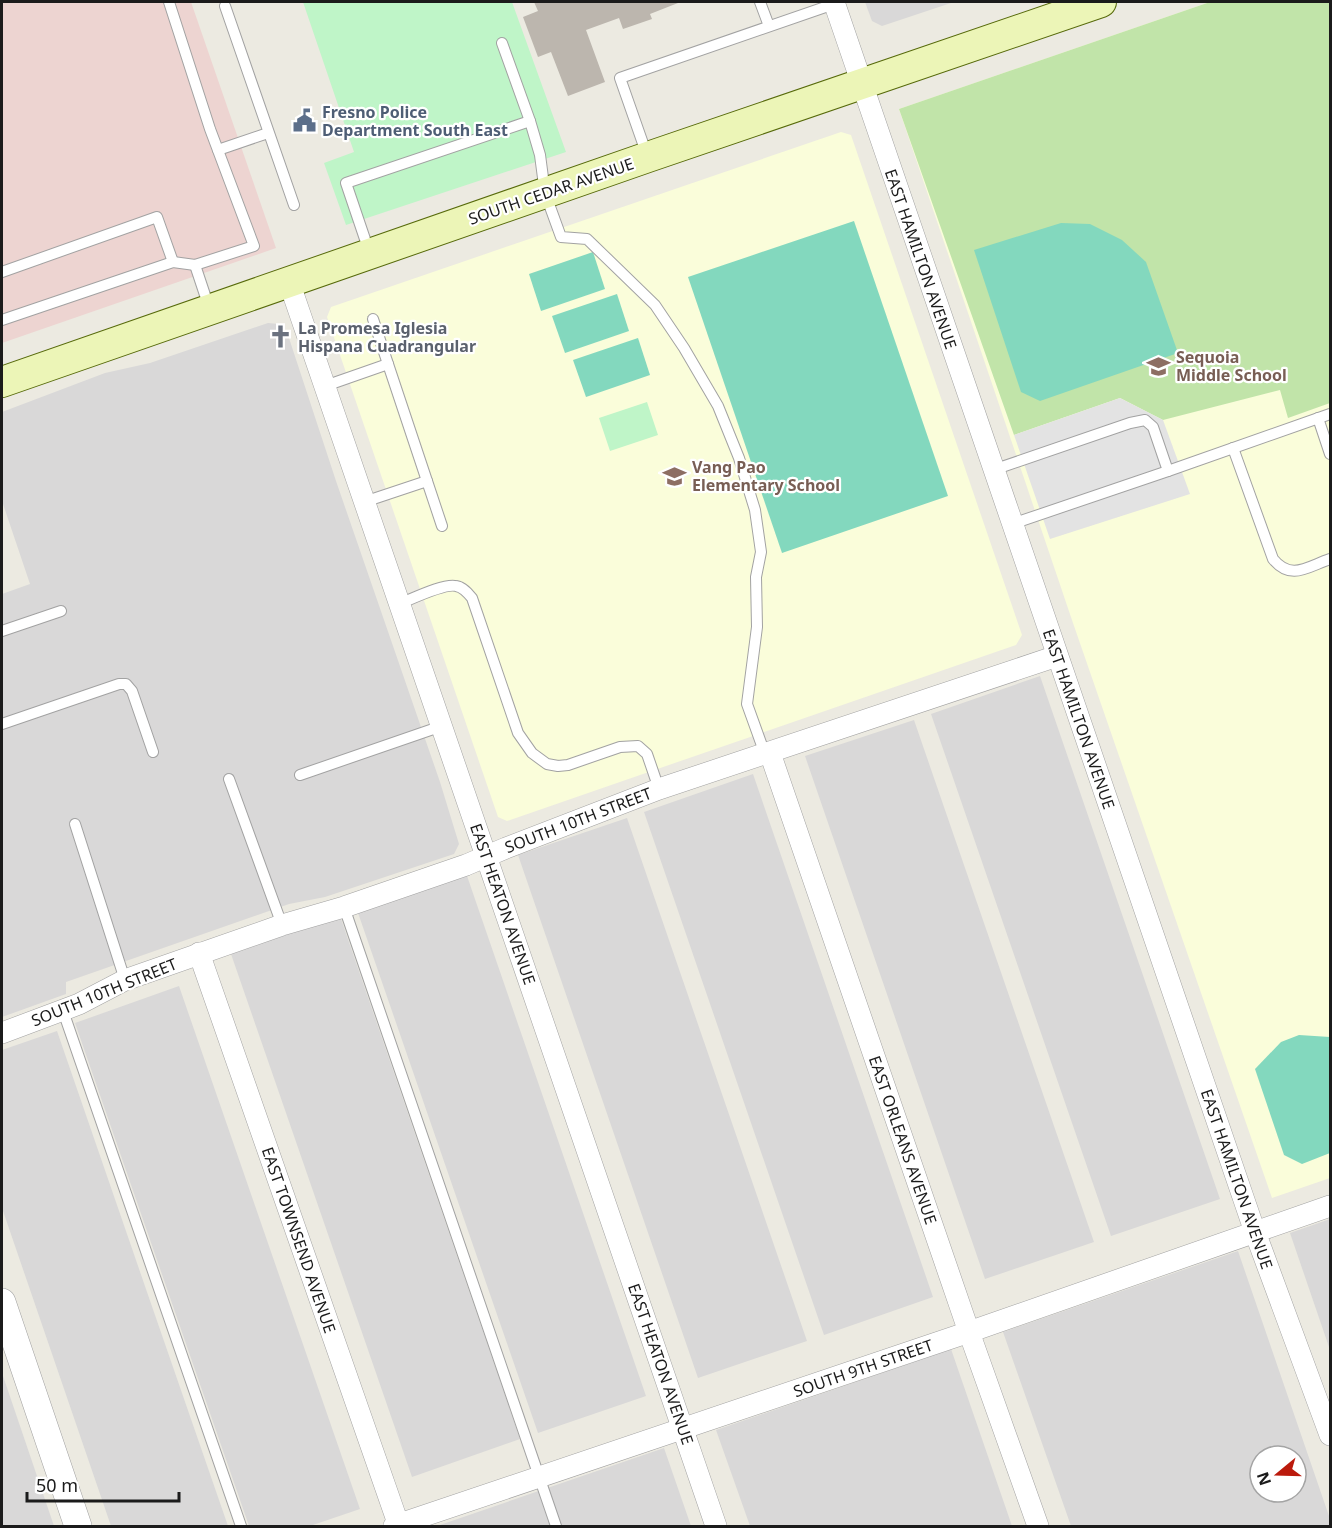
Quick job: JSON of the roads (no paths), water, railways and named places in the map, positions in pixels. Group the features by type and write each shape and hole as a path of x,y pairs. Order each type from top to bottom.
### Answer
{"main road":[{"name":"SOUTH CEDAR AVENUE","path":"2,382 1101,2"}],"street":[{"name":"EAST HAMILTON AVENUE","path":"834,3 1255,1232 1330,1435"},
{"name":"EAST HEATON AVENUE","path":"289,282 716,1527"},
{"name":"SOUTH 10TH STREET","path":"2,1033 63,1011 125,980 199,953 344,907 487,856 659,789 1057,656"},
{"name":"EAST ORLEANS AVENUE","path":"767,753 1038,1527"},
{"name":"EAST TOWNSEND AVENUE","path":"199,953 397,1526"},
{"name":"SOUTH 9TH STREET","path":"397,1526 969,1332 1330,1206"},
{"path":"2,1302 7,1339 78,1527"}],"lane":[{"path":"2,320 172,262 195,265 254,246 218,150 169,2"},
{"path":"760,2 769,26"},
{"path":"648,157 620,78 834,3"},
{"path":"225,6 294,205"},
{"path":"502,43 530,121 540,155 545,193 561,237 587,239 655,305 718,405 739,458 754,510 761,552 756,577 757,627 747,704 767,753"},
{"path":"370,254 346,183 414,158 530,121"},
{"path":"218,150 268,133"},
{"path":"2,272 157,217 172,262"},
{"path":"195,265 210,309"},
{"path":"374,319 442,526"},
{"path":"325,386 388,364"},
{"path":"1012,524 1330,414"},
{"path":"1318,418 1330,454"},
{"path":"993,470 1130,423 1145,420 1153,427 1168,471"},
{"path":"1233,448 1273,559 1281,569 1292,572 1330,559"},
{"path":"364,502 427,481"},
{"path":"399,604 447,586 459,586 468,592 518,733 532,753 539,759 558,766 568,765 620,747 638,746 647,754 659,789"},
{"path":"2,632 61,611"},
{"path":"2,724 119,684 126,684 132,691 153,752"},
{"path":"300,775 442,726"},
{"path":"229,779 282,925"},
{"path":"75,824 125,980"},
{"path":"344,907 556,1527"},
{"path":"63,1011 241,1527"}],"place":[{"name":"Fresno Police Department South East","path":"304,121"},
{"name":"La Promesa Iglesia Hispana Cuadrangular","path":"280,337"},
{"name":"Sequoia Middle School","path":"1158,366"},
{"name":"Vang Pao Elementary School","path":"674,476"}]}
